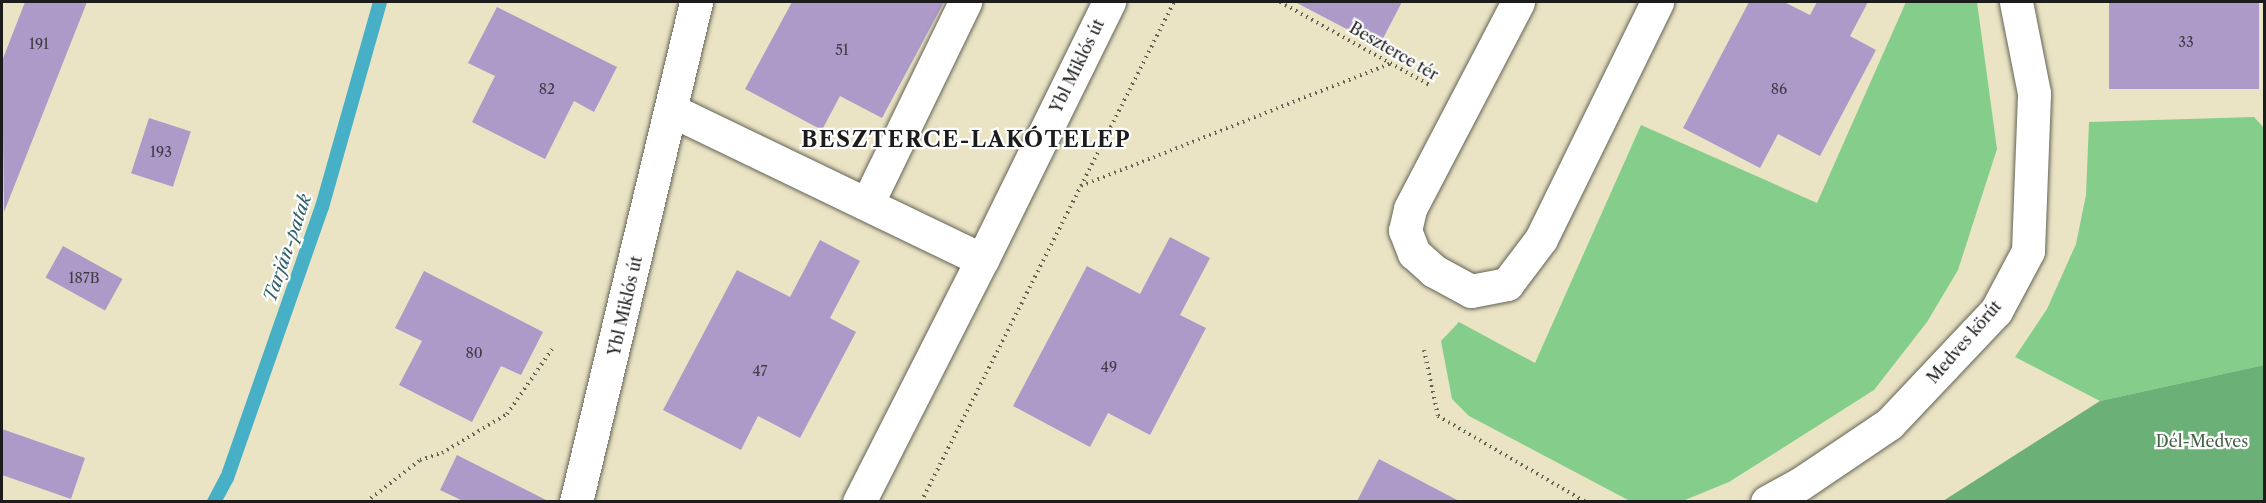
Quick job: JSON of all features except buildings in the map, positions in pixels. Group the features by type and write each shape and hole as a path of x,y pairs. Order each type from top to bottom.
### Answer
{"street":[{"name":"Ybl Miklós út","path":"576,501 696,2"},
{"path":"867,204 965,2"},
{"name":"Ybl Miklós út","path":"859,501 982,260 1109,2"},
{"path":"1518,2 1410,209 1405,230 1414,253 1434,271 1471,291 1507,284 1541,239 1657,2"},
{"name":"Medves körút","path":"1767,501 1800,484 1889,424 1996,311 2028,251 2034,93 2016,2"},
{"path":"671,110 982,260"}],"path":[{"path":"921,501 1174,2"},
{"name":"Beszterce tér","path":"1280,2 1464,105"},
{"path":"1079,186 1392,63"},
{"path":"366,501 420,460 442,453 507,414 552,349"},
{"path":"1424,350 1438,416 1586,501"}],"green space":[{"path":"1906,2 1977,2 1997,149 1958,270 1927,322 1874,390 1729,482 1680,502 1630,501 1469,416 1452,399 1441,341 1459,322 1535,363 1641,125 1817,203"},
{"path":"2254,117 2264,128 2264,365 2100,401 2015,357 2047,309 2076,244 2086,195 2089,122"},
{"name":"Dél-Medves","path":"2264,365 2264,501 1943,501 2100,401"}],"waterway":[{"name":"Tarján-patak","path":"214,502 227,478 322,207 380,2"}],"district":[{"name":"BESZTERCE-LAKÓTELEP","path":"966,140"}]}
